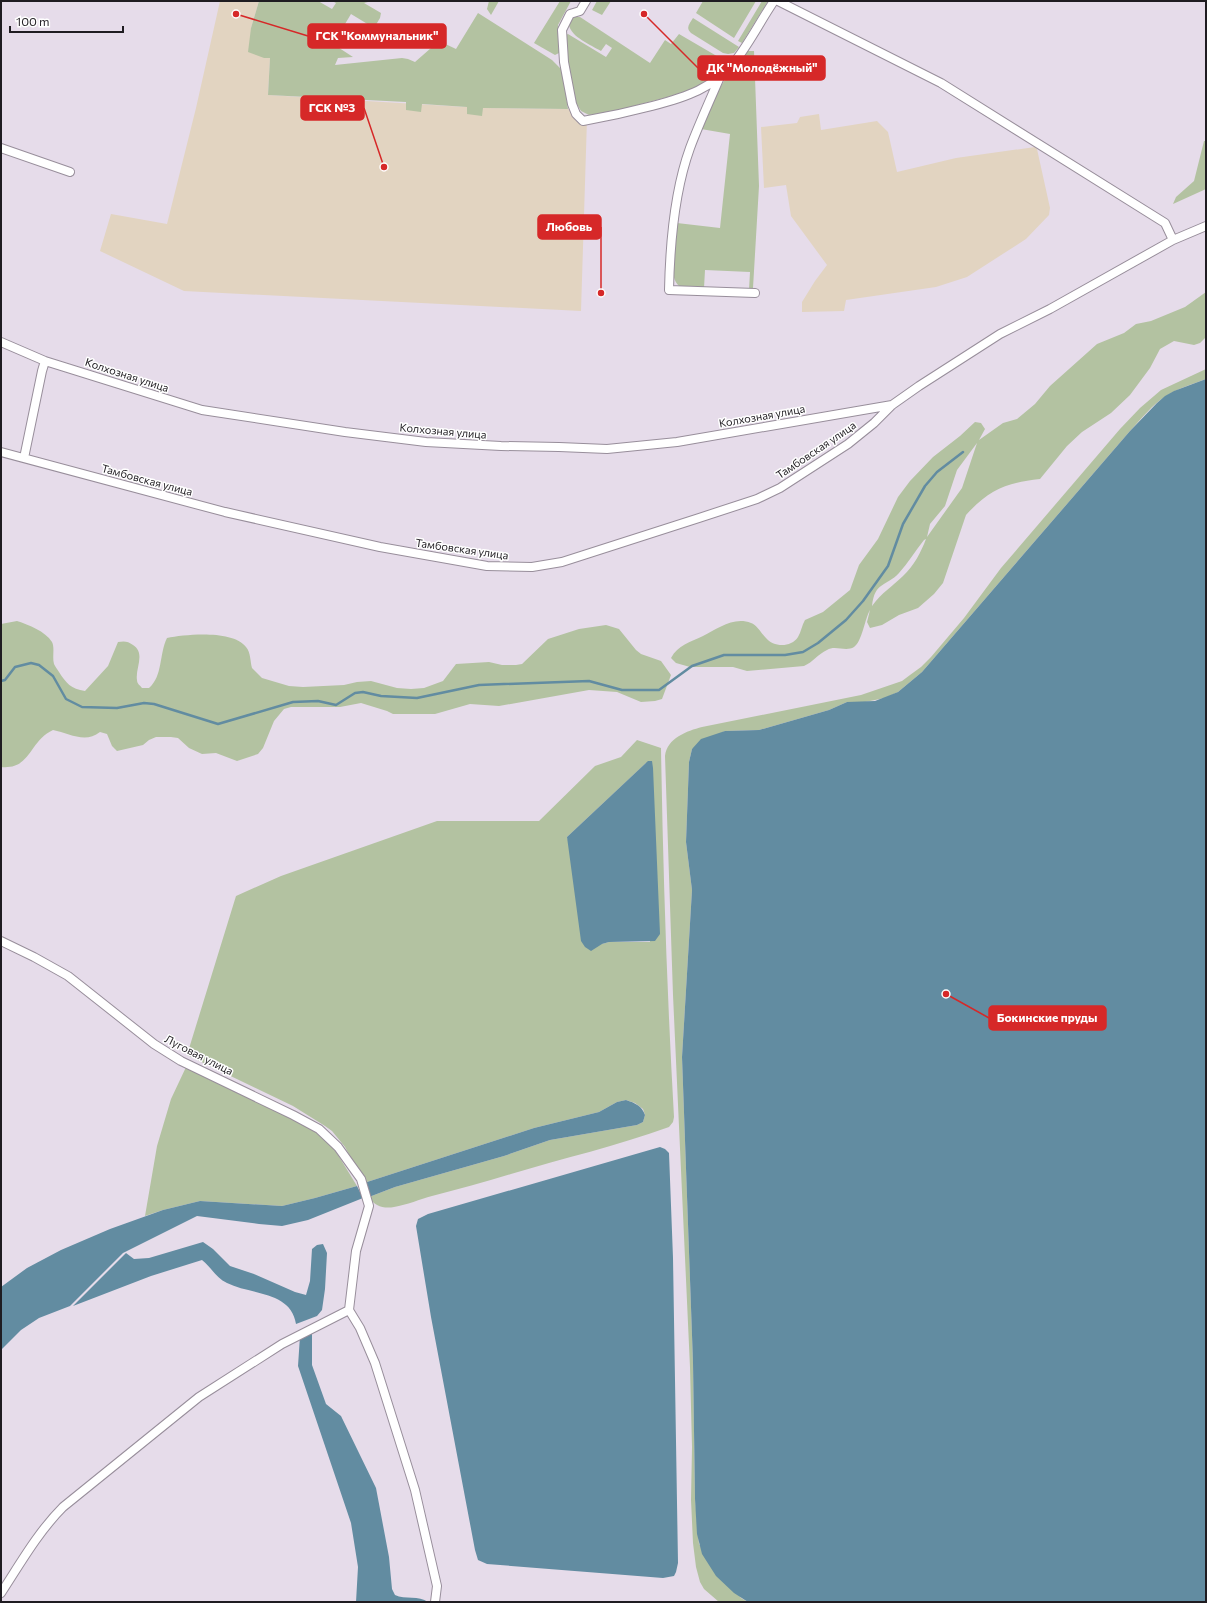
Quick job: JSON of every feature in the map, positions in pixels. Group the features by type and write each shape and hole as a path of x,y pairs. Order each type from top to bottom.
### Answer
{"street":[{"path":"586,1 580,11 570,14 562,30 564,62 572,104 576,114 583,121 622,114 682,98 705,87 720,76 736,60 774,1"},
{"path":"778,1 942,83 1157,218 1165,224 1174,240"},
{"path":"720,76 690,148 684,168 676,206 671,242 669,290 755,293"},
{"path":"1,148 70,172"},
{"name":"Тамбовская улица","path":"1,452 225,512 357,542 487,566 532,567 562,562 638,539 757,499 804,474 848,444 874,423 892,405 942,370 1000,334 1050,309 1174,240 1206,226"},
{"name":"Колхозная улица","path":"1,342 45,361 202,410 345,432 426,442 607,450 677,442 892,405"},
{"path":"24,458 45,361"},
{"name":"Луговая улица","path":"1,940 68,976 154,1044 181,1061 319,1129 338,1147 361,1179 369,1206 356,1251 349,1310"},
{"path":"1,1593 34,1542 53,1516 62,1507 199,1397 282,1344 349,1310 360,1328 375,1363 415,1490 437,1586 435,1602"}],"shaded area":[{"path":"220,1 259,1 251,28 264,58 270,58 268,95 482,108 568,109 587,119 581,311 184,291 100,251 111,214 167,224 196,108"},
{"path":"819,114 821,130 877,121 888,132 897,172 956,158 1035,147 1037,149 1050,208 1049,215 1026,239 967,277 936,287 846,300 844,311 802,312 802,302 827,265 791,216 786,185 764,188 761,127 797,123 800,117"}],"green space":[{"path":"259,1 318,1 332,9 336,3 332,1 372,1 364,3 381,13 380,18 374,28 351,14 333,44 353,57 338,58 335,65 402,58 415,62 439,41 456,49 478,13 552,60 562,70 568,109 483,108 482,116 467,114 467,107 422,104 421,112 406,110 406,102 268,95 270,58 264,58 248,52 251,28"},
{"path":"489,1 499,1 491,15 487,9"},
{"path":"560,1 571,1 558,25 559,53 555,55 534,43"},
{"path":"597,1 611,1 602,15 592,10"},
{"path":"703,1 756,1 734,38 696,13"},
{"path":"762,1 768,1 742,43 738,41"},
{"path":"580,17 650,63 665,40 671,44 679,34 727,62 702,85 679,94 615,111 589,115 581,111 575,101 565,46 566,35 568,34 606,57 612,48 606,44 601,51 577,37 569,25 571,19"},
{"path":"693,18 739,47 734,53 723,53 691,33 688,27"},
{"path":"748,51 754,51 759,186 753,288 749,290 750,272 705,270 704,288 679,286 675,280 672,265 673,246 677,223 720,228 730,134 701,129 715,97 724,81"},
{"path":"1204,141 1206,141 1206,189 1173,204 1176,197 1194,181"},
{"path":"1206,292 1206,337 1200,343 1194,345 1174,341 1160,349 1150,368 1130,395 1111,413 1082,432 1067,446 1040,479 1008,485 991,493 975,506 966,515 943,583 934,594 918,608 899,615 882,625 870,628 867,622 870,610 859,640 854,647 848,649 830,649 804,666 747,671 733,667 690,667 676,663 671,658 677,650 685,644 726,624 738,621 745,621 753,624 769,641 777,645 787,645 795,641 805,620 823,612 850,590 859,565 878,539 898,497 910,481 933,457 975,422 981,423 985,429 979,440 1003,423 1017,419 1035,404 1050,386 1097,344 1124,333 1136,324 1151,321 1185,307","holes":["977,443 962,488 927,537 930,524 945,506 957,470","926,539 911,568 872,606 873,598 878,588 899,573"]},
{"path":"1206,369 1206,379 1171,393 1147,412 922,672 898,692 885,698 865,702 847,702 829,710 759,730 725,731 692,749 689,762 686,842 692,890 682,1057 693,1363 695,1499 699,1544 741,1598 748,1602 719,1602 704,1589 700,1582 696,1567 693,1543 691,1500 692,1447 690,1367 673,995 665,756 667,750 670,744 679,736 702,727 861,695 902,681 921,667 931,657 964,618 1001,568 1120,429 1140,408 1161,390"},
{"path":"17,621 27,624 49,638 53,644 54,664 62,676 72,687 85,691 108,666 118,642 124,641 137,648 139,652 139,661 137,681 142,688 149,688 157,677 167,638 186,635 221,636 240,642 248,649 252,668 262,678 289,686 303,687 344,685 371,681 397,688 411,689 424,688 443,681 456,664 489,662 502,665 522,664 548,639 579,629 606,625 619,629 641,654 661,661 671,675 662,699 655,701 641,702 617,692 589,690 499,706 470,704 435,714 393,714 361,703 340,707 291,707 284,709 274,721 263,748 258,754 237,761 216,753 202,754 189,748 178,738 156,737 143,745 117,751 112,746 107,734 100,732 89,737 77,737 53,730 39,741 24,760 11,767 1,767 1,624"},
{"path":"637,740 661,748 669,1025 674,1117 673,1122 669,1127 610,1146 482,1183 427,1197 404,1205 390,1208 383,1207 376,1205 369,1197 395,1187 504,1156 550,1140 637,1125 643,1122 645,1115 643,1109 635,1103 626,1100 617,1102 599,1112 534,1128 364,1183 345,1147 332,1131 293,1106 187,1055 236,896 281,876 437,821 539,821 595,766 621,757","holes":["646,763 650,942 609,942 602,944 567,837"]},
{"path":"187,1065 316,1131 335,1150 357,1186 282,1206 200,1201 145,1216 157,1146 171,1099"}],"water":[{"path":"1206,379 1206,1602 748,1602 734,1593 716,1576 702,1554 697,1534 693,1363 682,1057 692,890 686,842 689,762 692,749 701,739 725,731 759,730 829,710 847,702 875,701 898,692 922,672 1130,431 1157,403 1174,391"},
{"path":"648,761 652,761 653,768 660,934 655,941 609,942 602,944 591,951 585,947 581,941 567,837"},
{"path":"626,1100 642,1109 645,1115 643,1122 637,1125 550,1140 504,1156 395,1187 369,1197 364,1183 534,1128 599,1112 617,1102"},
{"path":"660,1147 669,1153 673,1258 678,1563 676,1572 674,1576 663,1578 487,1564 478,1560 475,1550 431,1317 416,1226 418,1219 428,1214"},
{"path":"357,1186 363,1198 308,1220 282,1226 197,1216 123,1253 70,1306 39,1318 21,1330 1,1350 1,1287 27,1268 61,1250 110,1229 163,1210 200,1201 282,1206"},
{"path":"203,1242 213,1249 230,1266 306,1295 310,1281 312,1249 317,1245 323,1244 327,1253 322,1310 317,1316 296,1324 293,1313 286,1305 269,1296 237,1287 223,1281 202,1260 151,1276 73,1306 126,1253 134,1259 149,1258"},
{"path":"312,1333 312,1365 326,1404 341,1416 376,1488 389,1557 392,1589 395,1595 420,1599 428,1602 356,1602 358,1567 351,1523 298,1366 300,1336"}],"waterway":[{"path":"1,681 5,680 15,667 31,663 39,665 53,676 66,699 82,707 117,708 144,703 154,704 218,724 293,702 318,701 336,705 355,693 363,692 381,696 417,698 479,685 589,681 622,690 659,690 692,666 724,655 785,655 803,652 818,643 846,620 863,601 888,566 903,524 925,486 937,472 963,452"}],"place":[{"name":"ГСК \"Коммунальник\"","path":"236,14"},
{"name":"ДК \"Молодёжный\"","path":"644,14"},
{"name":"ГСК №3","path":"384,167"},
{"name":"Любовь","path":"601,293"},
{"name":"Бокинские пруды","path":"946,994"}]}
